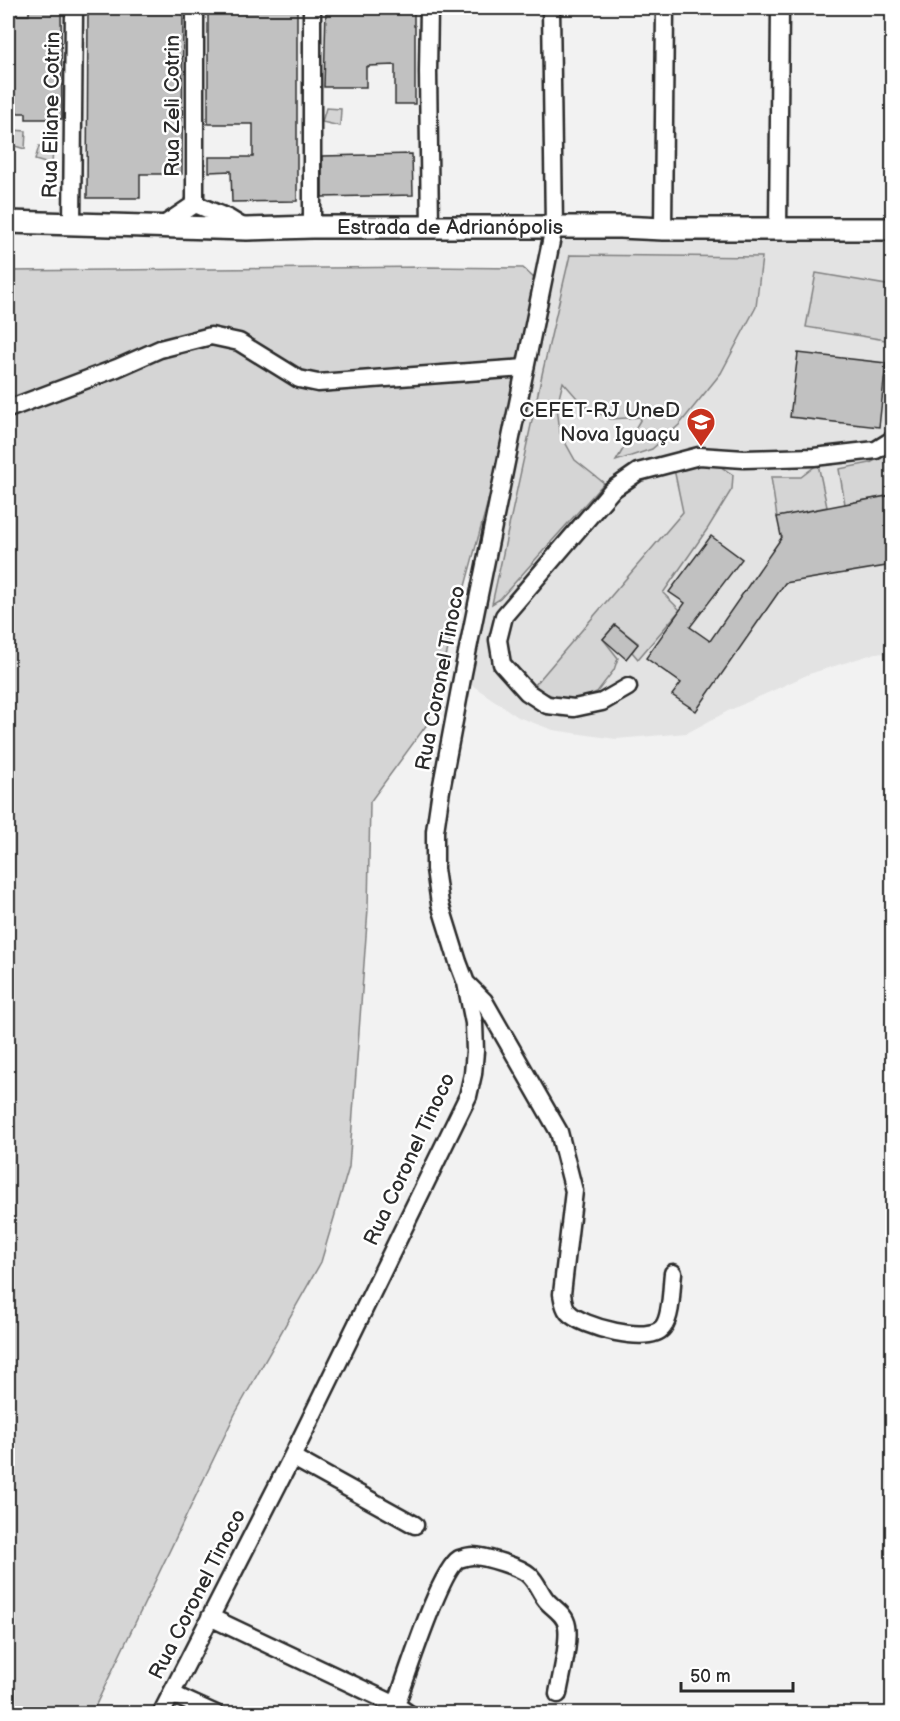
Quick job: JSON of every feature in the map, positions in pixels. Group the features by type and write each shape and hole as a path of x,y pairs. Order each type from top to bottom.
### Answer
{"main road":[{"name":"Estrada de Adrianópolis","path":"8,222 247,229 312,227 892,229"}],"street":[{"name":"Rua Eliane Cotrin","path":"72,224 74,8"},
{"name":"Rua Zeli Cotrin","path":"195,8 195,204"},
{"path":"312,8 312,227"},
{"path":"429,8 430,227"},
{"name":"Rua Coronel Tinoco","path":"162,1713 292,1457 468,1096 475,1051 474,1023 466,983 440,904 435,869 435,831 441,790 554,227 551,8"},
{"path":"663,229 665,8"},
{"path":"778,230 780,8"},
{"name":"Rua Zeli Cotrin","path":"161,227 195,204"},
{"name":"Rua Zeli Cotrin","path":"195,204 220,214 247,229"},
{"path":"8,409 117,368 160,349 211,336 239,342 299,379 318,383 525,368"},
{"path":"628,687 602,702 574,708 547,705 528,692 502,664 498,640 504,616 612,490 638,472 699,456 744,459 814,457 876,450 892,440"},
{"path":"466,983 484,1001 559,1132 574,1191 562,1294 569,1313 595,1326 618,1333 651,1334 659,1332 667,1320 673,1273"},
{"path":"292,1457 415,1525"},
{"path":"210,1617 402,1709 440,1586 451,1567 460,1559 472,1556 523,1570 532,1577 548,1602 564,1619 567,1626 567,1639 558,1694"},
{"path":"172,1694 216,1713"}],"shaded area":[{"path":"326,108 341,109 340,126 322,122"},
{"path":"12,130 26,131 25,149 8,144"},
{"path":"39,146 53,147 52,165 35,160"},
{"name":"CEFET-RJ UneD Nova Iguaçu","path":"892,237 892,654 876,653 809,674 728,711 687,733 616,739 553,730 518,717 459,676 554,240"},
{"path":"570,255 762,257 756,307 721,373 679,425 652,449 616,461 642,417 611,419 584,406 563,382 557,406 560,433 575,460 604,483 500,599 492,604 543,370"},
{"path":"523,268 536,280 500,457 428,723 370,802 368,909 349,1167 321,1262 235,1414 92,1713 8,1713 8,271"},
{"path":"816,273 892,286 892,341 806,327"},
{"path":"892,451 892,495 845,504 839,469 870,463"},
{"path":"699,464 718,465 733,475 732,489 663,593 680,610 638,659 632,652 638,643 615,625 603,639 618,658 614,670 597,692 571,702 545,693 535,685 683,512 674,469"},
{"path":"818,464 827,507 777,517 771,477 801,477"}],"building":[{"path":"29,8 61,8 62,119 26,119 26,113 8,113 8,15 29,15"},
{"path":"88,8 183,8 182,174 140,174 140,198 87,198"},
{"path":"208,8 297,8 297,201 232,202 231,171 209,172 209,157 253,157 253,124 208,124"},
{"path":"326,8 414,8 415,104 395,104 395,65 366,67 366,87 324,87"},
{"path":"412,154 413,195 322,197 322,156"},
{"path":"798,353 886,363 879,427 790,417"},
{"path":"892,495 892,565 785,583 696,711 672,695 681,683 646,658 685,603 669,592 711,536 742,559 690,627 710,641 782,537 777,517"},
{"path":"615,625 638,644 626,659 603,639"}],"place":[{"name":"CEFET-RJ UneD Nova Iguaçu","path":"701,448"}]}
